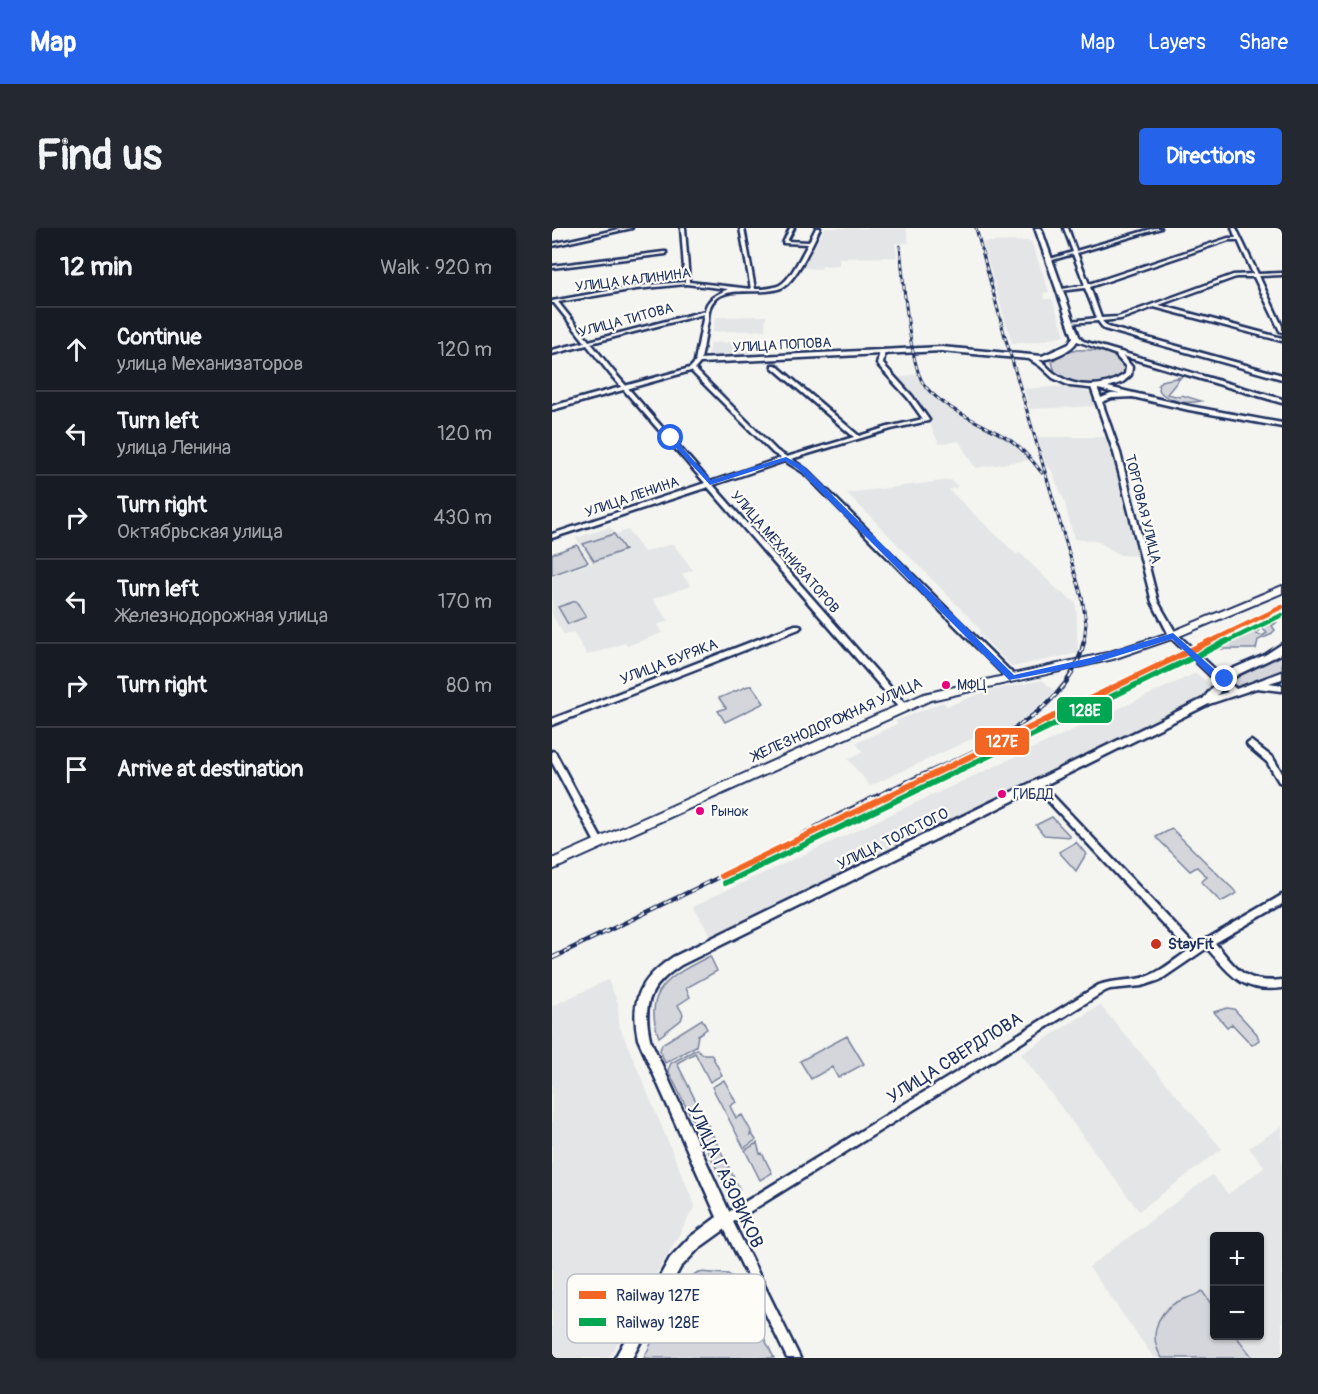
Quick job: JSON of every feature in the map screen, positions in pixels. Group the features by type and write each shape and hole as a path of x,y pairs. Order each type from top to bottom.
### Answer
{"main road":[{"name":"ЖЕЛЕЗНОДОРОЖНАЯ УЛИЦА","path":"552,865 941,693 1084,663 1173,635 1282,589"}],"street":[{"path":"552,245 630,228"},
{"path":"683,228 687,283"},
{"path":"742,228 753,290"},
{"path":"792,228 784,242 810,243"},
{"name":"УЛИЦА КАЛИНИНА","path":"554,302 687,283 733,289 774,288 785,284 818,228"},
{"path":"1038,228 1076,337 1101,350"},
{"path":"1066,228 1104,327 1282,377"},
{"path":"1049,260 1159,228"},
{"path":"1234,228 1282,331"},
{"path":"1059,290 1087,285 1229,239 1239,239"},
{"path":"552,267 664,253"},
{"path":"1071,322 1100,321 1125,316 1232,277 1255,273 1282,273"},
{"path":"695,366 706,312 712,300 733,289"},
{"name":"УЛИЦА МЕХАНИЗАТОРОВ","path":"554,302 904,708"},
{"path":"1153,305 1270,339 1282,340"},
{"name":"УЛИЦА ТИТОВА","path":"552,352 706,312"},
{"path":"1049,370 1048,362 1074,343 1076,337"},
{"path":"1023,357 1042,358 1080,348 1101,350 1282,401"},
{"name":"УЛИЦА ПОПОВА","path":"695,366 712,361 883,351 960,349 1023,357"},
{"name":"УЛИЦА ЛЕНИНА","path":"552,536 786,459 857,437 926,420 910,397 880,364 883,351"},
{"path":"1096,387 1118,383 1130,372 1126,361 1111,352"},
{"path":"1023,357 1040,362 1066,382 1282,425"},
{"path":"552,408 695,366"},
{"path":"695,366 775,452 805,471 1012,678"},
{"path":"774,366 857,437"},
{"name":"ТОРГОВАЯ УЛИЦА","path":"1096,387 1117,453 1154,597 1173,635"},
{"path":"1099,401 1111,396 1133,395"},
{"name":"УЛИЦА БУРЯКА","path":"552,722 797,627"},
{"path":"1173,635 1235,693"},
{"path":"1206,702 1222,682 1239,670 1273,656 1282,647"},
{"path":"1202,662 1217,670 1239,670"},
{"path":"1258,686 1282,675"},
{"path":"1258,686 1282,688"},
{"name":"УЛИЦА ТОЛСТОГО","path":"644,1039 641,1004 649,985 664,969 1206,702 1258,686"},
{"path":"1251,744 1272,762 1282,780"},
{"path":"552,754 600,844"},
{"path":"1038,785 1194,951"},
{"name":"УЛИЦА СВЕРДЛОВА","path":"726,1220 1102,988 1150,980 1208,942 1282,899"},
{"path":"1208,942 1242,979 1251,984 1270,986 1282,984"},
{"name":"УЛИЦА ГАЗОВИКОВ","path":"644,1039 753,1274"},
{"path":"669,1274 675,1263 694,1243 726,1220"},
{"name":"УЛИЦА ГАЗОВИКОВ","path":"765,1299 794,1358"},
{"path":"622,1358 630,1343"}],"shaded area":[{"path":"825,228 906,228 909,243 895,243 897,257 839,258 839,265 822,266 821,269 803,268"},
{"path":"1031,241 1049,292 1043,293 1045,299 1052,299 1065,335 1037,342 1012,343 982,242"},
{"path":"766,316 765,330 713,332 715,317"},
{"path":"754,341 753,355 708,357 710,343"},
{"path":"1076,350 1095,351 1114,356 1124,364 1125,372 1119,379 1110,383 1091,385 1071,381 1055,372 1052,362 1058,356"},
{"path":"916,374 926,390 942,405 1008,440 1029,460 975,468 959,441 939,444 918,402 896,378"},
{"path":"1181,377 1167,394 1180,397 1182,395 1201,401 1179,401 1160,392 1158,385 1161,381"},
{"path":"1066,386 1091,393 1096,406 1030,409 1024,389"},
{"path":"1037,437 1108,437 1137,556 1120,555 1097,541 1074,539 1064,500 1051,469 1046,465"},
{"path":"951,480 958,487 949,490 1016,554 1020,553 1059,591 1076,603 1078,653 1012,667 979,633 980,630 971,619 847,493"},
{"path":"610,527 616,534 628,530 644,552 673,544 693,570 682,574 691,586 652,599 669,621 657,625 662,633 627,646 625,643 587,655 573,632 564,635 552,615 552,576 592,563 576,538"},
{"path":"614,534 625,550 594,561 583,544"},
{"path":"577,545 588,562 552,575 552,554"},
{"path":"576,601 586,617 568,624 558,607"},
{"path":"1276,623 1272,626 1275,630 1258,640 1256,649 1217,649 1217,644 1223,640 1257,627 1260,629 1256,634 1262,636 1267,633 1263,629 1264,626"},
{"path":"1282,655 1282,670 1242,687 1234,686 1229,681"},
{"path":"1196,673 1211,685 1212,689 1209,694 711,936 693,906"},
{"path":"1042,680 1055,691 1027,718 1007,730 993,729 870,786 848,759 863,752 856,743 897,724 896,721 943,702 947,706 988,691"},
{"path":"752,686 764,703 725,722 718,711 726,708 719,698"},
{"path":"1052,817 1070,837 1044,835 1036,825"},
{"path":"1172,829 1237,893 1221,902 1201,882 1207,877 1197,867 1190,871 1156,837"},
{"path":"1076,842 1086,854 1076,871 1059,852"},
{"path":"710,956 717,971 686,988 690,997 678,1005 683,1014 681,1020 659,1037 654,1021 657,996 672,978"},
{"path":"608,980 618,1003 619,1025 695,1206 657,1274 567,1274 567,1343 617,1343 609,1358 552,1358 552,1006"},
{"path":"1100,1005 1222,1149 1139,1211 1021,1054"},
{"path":"1227,1008 1234,1009 1257,1034 1259,1040 1252,1045 1232,1024 1227,1027 1214,1012"},
{"path":"702,1019 707,1029 698,1035 696,1046 665,1063 660,1050 662,1044"},
{"path":"847,1036 864,1064 838,1078 832,1067 811,1079 800,1061"},
{"path":"697,1049 702,1054 711,1054 722,1075 710,1082 695,1053 677,1063 740,1190 728,1192 668,1070 671,1063"},
{"path":"724,1080 736,1102 730,1106 736,1118 742,1115 751,1131 750,1135 752,1134 756,1140 744,1148 712,1087"},
{"path":"1282,1126 1282,1358 1154,1358 1089,1267 1212,1175 1228,1194 1265,1167 1249,1148"},
{"path":"757,1143 760,1154 762,1153 772,1173 760,1180 745,1150"},
{"path":"698,1272 728,1274 695,1274"},
{"path":"1202,1291 1210,1302 1210,1340 1239,1340 1253,1358 1162,1358 1155,1335 1159,1321 1168,1308 1175,1303"},
{"path":"765,1340 774,1358 644,1358 651,1343 765,1343"}],"railway":[{"path":"976,228 1004,333 1082,597 1086,623 1084,643"},
{"path":"900,246 911,341 919,376 925,386 954,410 1015,444 1042,473"},
{"path":"757,860 851,809 1003,736 1031,717 1056,695 1074,670 1084,641"},
{"path":"780,854 1140,682"},
{"path":"564,952 722,876"},
{"path":"552,958 567,951"}],"rail line":[{"name":"127Е","path":"722,876 1282,607"},
{"name":"128Е","path":"725,883 1282,615"}],"place":[{"name":"МФЦ","path":"946,685"},
{"name":"ГИБДД","path":"1002,794"},
{"name":"Рынок","path":"700,811"},
{"name":"StayFit","path":"1156,944"}],"route":[{"path":"671,438 710,483 786,459 800,467 1012,678 1077,665 1173,635 1222,682 1225,679"}]}
